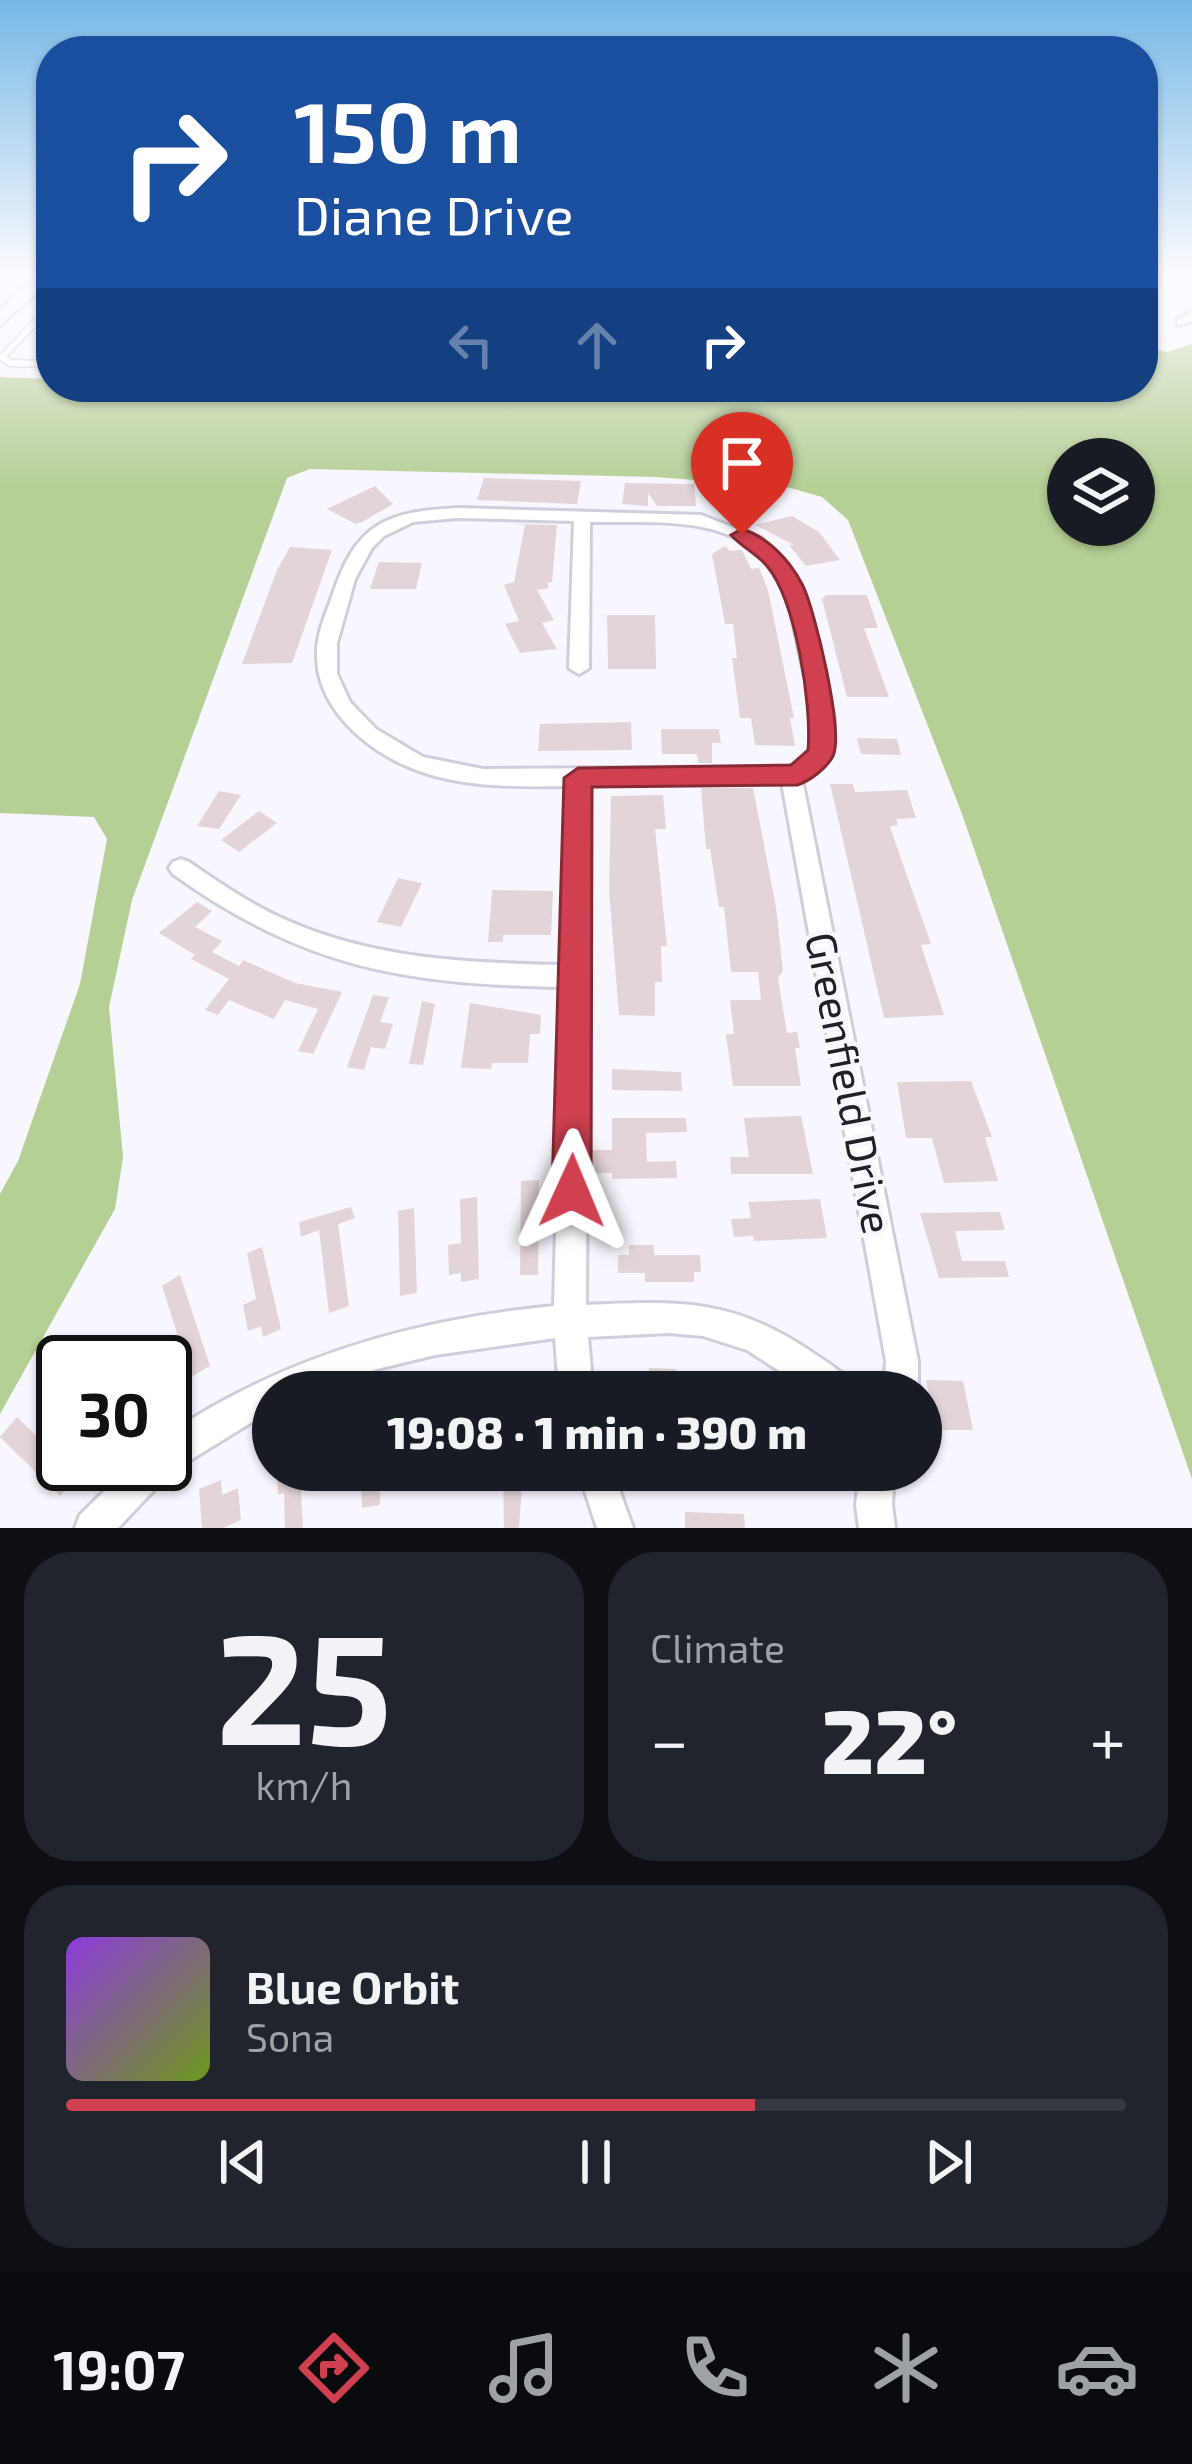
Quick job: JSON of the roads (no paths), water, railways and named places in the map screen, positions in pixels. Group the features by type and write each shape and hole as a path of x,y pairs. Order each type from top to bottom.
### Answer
{"street":[{"path":"442,513 582,516 715,523 755,542 781,567 796,599 825,729 814,764 791,776 479,776 412,760 377,741 352,717 332,687 326,661 359,547 415,517 442,513"},
{"path":"579,668 582,516"},
{"name":"Greenfield Drive","path":"791,776 902,1371"},
{"path":"574,1371 570,1320 578,778"},
{"path":"181,868 240,910 316,946 442,971 574,976"},
{"path":"192,1440 265,1394 323,1371 448,1336 570,1320 703,1320 773,1346 809,1371"},
{"path":"93,1528 130,1491"},
{"path":"603,1491 615,1528"},
{"path":"876,1491 877,1528"}],"lane":[{"path":"4,351 4,361 36,363"}]}
